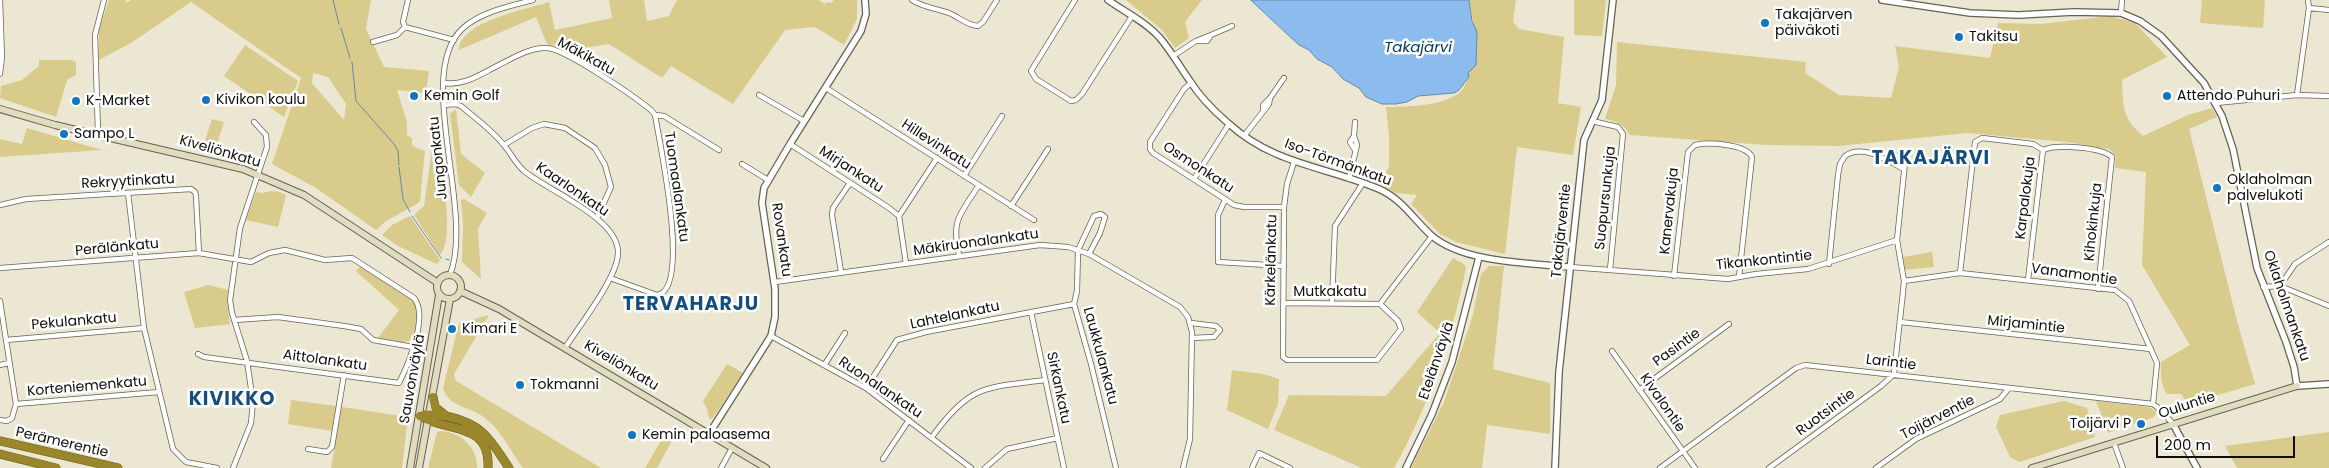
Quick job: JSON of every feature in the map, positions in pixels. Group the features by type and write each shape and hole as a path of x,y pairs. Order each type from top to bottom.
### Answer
{"highway":[{"path":"433,397 435,407 447,417"},
{"path":"420,416 430,413 468,422 481,430 509,468"},
{"path":"420,416 428,422 458,427 473,435 485,449 488,468"},
{"name":"Perämerentie","path":"0,441 118,468"},
{"name":"Perämerentie","path":"0,454 56,468"}],"main road":[{"name":"Kiveliönkatu","path":"0,109 55,125 229,165 256,175 309,198 438,284"},
{"path":"450,275 459,281 460,291 450,299 440,295 438,284 442,278 450,275"},
{"name":"Kiveliönkatu","path":"460,291 500,309 766,468"},
{"name":"Sauvonväylä","path":"410,468 440,295"},
{"name":"Sauvonväylä","path":"419,468 450,299"},
{"name":"Ouluntie","path":"2032,468 2297,386"},
{"name":"Ouluntie","path":"2042,468 2054,462"}],"street":[{"path":"0,0 0,74"},
{"path":"98,134 95,35 104,0"},
{"path":"405,27 403,22 408,0"},
{"name":"Jungonkatu","path":"450,275 454,260 456,221 444,104 446,61 454,40 462,29 476,19 520,2 532,0"},
{"name":"Rovankatu","path":"709,434 771,336 776,305 762,203 768,180 861,32 866,14 865,0"},
{"path":"912,0 922,6 948,13 976,26 983,22 997,0"},
{"path":"1075,0 1031,70 1036,79 1071,101 1081,96 1132,16"},
{"name":"Iso-Törmänkatu","path":"1108,0 1153,31 1213,110 1244,136 1294,162 1363,183 1396,199 1432,236 1457,251 1479,257 1570,267"},
{"name":"Takajärventie","path":"1555,468 1559,372 1584,140 1602,100 1612,0"},
{"name":"Oklaholmankatu","path":"1882,0 1978,14 2019,16 2074,12 2121,13 2140,21 2161,36 2197,74 2216,103 2233,149 2248,228 2263,287 2289,352 2297,386"},
{"path":"2121,13 2122,0"},
{"path":"2297,95 2309,8 2308,0"},
{"path":"2309,8 2329,10"},
{"path":"1173,56 1196,41 1208,41 1211,35 1232,26"},
{"path":"405,27 454,40"},
{"path":"373,42 397,35 405,27"},
{"name":"Mäkikatu","path":"444,83 460,84 518,56 548,48 556,50 584,66 647,107 655,115 664,116 719,150"},
{"path":"1244,136 1262,110 1271,101 1270,98 1284,78"},
{"name":"Osmonkatu","path":"1191,83 1184,89 1149,145 1153,153 1225,200 1244,207 1284,208"},
{"name":"Hillevinkatu","path":"826,88 1034,220"},
{"path":"759,95 804,121"},
{"path":"2216,103 2297,95 2329,96"},
{"name":"Kaarlonkatu","path":"444,104 461,106 504,145 518,166 597,218 610,231 618,247 616,264 610,278 565,348"},
{"name":"Tuomaalankatu","path":"610,278 657,295 664,292 668,286 674,253 674,237 655,115"},
{"path":"964,176 1002,116"},
{"name":"Suopursunkuja","path":"1592,121 1620,128 1623,134 1610,270"},
{"path":"233,468 252,415 252,387 247,361 234,320 230,300 240,228 267,141 264,132 254,122"},
{"path":"1349,179 1357,141 1354,136 1355,122"},
{"path":"504,145 532,128 552,124 565,128 595,148 605,164 611,187 597,218"},
{"path":"1194,179 1229,124"},
{"path":"1960,273 1976,140 1984,138 2033,144 2043,150"},
{"name":"Mirjankatu","path":"790,144 899,216"},
{"name":"Kanervakuja","path":"1674,276 1690,148 1698,144 1725,145 1751,154 1752,166 1745,210 1739,277"},
{"name":"Kihokinkuja","path":"2043,150 2067,146 2105,152 2112,157 2098,288"},
{"path":"1011,206 1048,149"},
{"name":"Karpalokuja","path":"2028,280 2043,150"},
{"path":"1829,264 1838,175 1842,159 1848,154 1857,152 1884,157 1904,169"},
{"path":"1893,162 1895,157 1906,153 1897,240 1904,281 1894,374"},
{"path":"906,264 899,216 937,158"},
{"name":"Kärkelänkatu","path":"1294,162 1287,184 1284,208 1282,354 1284,358 1377,360 1398,334 1401,327 1398,321 1380,304"},
{"path":"742,164 768,180"},
{"path":"841,272 832,214 850,183"},
{"path":"1332,304 1335,226 1363,183"},
{"path":"959,256 956,222 979,185"},
{"name":"Rekryytinkatu","path":"0,205 26,199 194,190 196,196 199,253"},
{"path":"128,194 144,328 173,449 184,461 217,468"},
{"path":"1225,200 1218,216 1218,262 1284,266"},
{"path":"1078,250 1094,216 1101,214 1105,217 1104,223 1089,254"},
{"name":"Mutkakatu","path":"1284,303 1380,304 1432,236"},
{"name":"Tikankontintie","path":"1570,267 1728,280 1739,277 1797,272 1829,264 1897,240"},
{"path":"2280,286 2295,264 2329,242"},
{"name":"Mäkiruonalankatu","path":"774,282 1040,245 1054,245 1089,254 1180,307 1191,323"},
{"name":"Perälänkatu","path":"0,268 199,253 254,261 269,253 285,250 325,260 352,258 418,302 419,315 413,347"},
{"name":"Laukkulankatu","path":"1078,250 1077,291 1074,304 1092,364 1116,468"},
{"name":"Etelänväylä","path":"1406,468 1432,414 1452,362 1479,257"},
{"name":"Vanamontie","path":"1904,281 1960,273 2115,290 2125,296 2151,349 2157,367 2152,404"},
{"path":"2263,287 2280,286 2329,306"},
{"path":"0,301 2,327 6,340 16,404 12,418 7,421 0,420"},
{"name":"Lahtelankatu","path":"866,388 897,340 1074,304"},
{"name":"Sirkankatu","path":"1031,312 1064,468"},
{"path":"234,320 278,317 345,326 362,329 373,340 413,347"},
{"name":"Mirjamintie","path":"1900,322 2151,349"},
{"path":"1183,468 1190,439 1191,323 1216,326 1220,330 1214,337 1192,338"},
{"name":"Pasintie","path":"1639,390 1728,324"},
{"name":"Pekulankatu","path":"6,340 144,328"},
{"path":"825,364 845,333"},
{"name":"Ruonalankatu","path":"771,336 866,388 971,468"},
{"name":"Aittolankatu","path":"198,354 204,357 247,361 399,383 409,363 413,347"},
{"name":"Kivalontie","path":"1612,351 1695,468"},
{"path":"0,365 9,363"},
{"name":"Larintie","path":"1660,468 1799,366 1810,365 1894,374 2152,404"},
{"name":"Ruotsintie","path":"1769,468 1882,386 1894,374"},
{"path":"308,450 327,452 332,447 344,375"},
{"path":"932,437 959,403 975,393 995,386 1045,380"},
{"name":"Ouluntie","path":"2297,386 2329,384"},
{"name":"Toijärventie","path":"1876,468 1913,441 2000,399 2010,388"},
{"name":"Korteniemenkatu","path":"16,404 159,392"},
{"path":"2152,404 2161,410 2173,424 2197,468"},
{"path":"883,459 909,420"},
{"path":"985,468 1007,449 1058,438"},
{"path":"2114,443 2123,468"},
{"path":"720,468 732,448"},
{"path":"1252,468 1259,453 1290,468"}],"shaded area":[{"path":"109,0 126,0 126,3 131,0 371,0 366,29 384,67 429,71 426,93 397,90 407,122 407,135 412,138 412,146 425,151 420,201 386,221 376,230 316,188 272,164 301,78 191,2 131,43 99,60 99,30","holes":["313,73 328,77 346,104 344,120 312,83"]},
{"path":"609,0 644,0 647,21 669,16 677,0 819,0 825,4 827,2 831,3 834,0 857,0 857,19 844,45 815,27 785,30 733,104 671,66 662,78 609,44 577,49 572,54 547,44 536,17 459,50 462,40 470,32 482,24 511,13 549,2 555,30 612,18"},
{"path":"1126,0 1202,0 1185,22 1189,38 1175,48 1162,30"},
{"path":"1469,0 1516,0 1513,22 1519,29 1564,37 1558,103 1581,107 1573,155 1517,147 1505,254 1456,242 1440,234 1411,204 1417,195 1395,193 1379,183 1389,167 1389,136 1386,107 1424,105 1444,101 1462,90 1469,77 1467,73 1476,65 1477,41"},
{"path":"1574,0 1606,0 1602,36 1574,35"},
{"path":"2202,0 2265,0 2263,28 2200,23"},
{"path":"2110,16 2135,23 2167,57 2122,80 2127,117 2143,136 2188,115 2212,108 2217,117 2189,129 2237,321 2255,384 2188,404 2181,394 2167,394 2162,383 2161,362 2190,345 2142,265 2146,172 2115,168 2116,156 2109,149 2067,142 1967,133 1838,146 1766,145 1630,135 1620,124 1605,119 1616,85 1617,42 1806,62 1805,73 1839,95 1891,98 1899,67 1895,46 1990,58 1998,23 2041,24"},
{"path":"245,45 298,81 284,117 224,76"},
{"path":"39,60 72,60 76,62 76,75 67,80 56,117 0,98 1,86 22,80 39,66"},
{"path":"456,109 461,154 485,173 471,197 459,185 450,114"},
{"path":"212,119 224,122 217,144 205,141"},
{"path":"27,128 102,150 0,157 0,139 22,144"},
{"path":"437,147 447,219 445,246 440,255 414,215 424,206 432,148"},
{"path":"271,191 286,195 278,227 246,220 257,192"},
{"path":"464,199 487,213 478,229 481,279 462,262 463,225 461,200"},
{"path":"410,216 440,260 437,264 398,246 382,235 392,225"},
{"path":"1932,252 1934,267 1905,270 1903,257"},
{"path":"1453,258 1464,264 1466,268 1454,320 1438,371 1418,420 1394,468 1362,468 1274,430 1289,395 1386,396 1440,333 1417,312"},
{"path":"1489,266 1504,266 1493,369 1550,383 1550,434 1487,425 1482,468 1411,468 1444,402 1473,315 1481,274"},
{"path":"360,267 413,300 417,321 410,341 401,342 378,338 399,310 356,271"},
{"path":"208,285 228,290 227,303 230,324 195,328 184,292"},
{"path":"489,315 454,374 456,381 601,468 523,468 491,423 479,414 450,400 446,395 443,388 459,323"},
{"path":"727,364 743,373 713,418 709,419 703,401"},
{"path":"1232,370 1263,374 1279,379 1278,404 1268,429 1227,410"},
{"path":"291,400 336,406 332,431 288,424"},
{"path":"2064,401 2087,408 2095,437 2020,462 2010,457 1996,427 2000,415"},
{"path":"2096,401 2148,407 2156,411 2156,414 2154,417 2108,433"},
{"path":"342,407 408,417 402,468 331,468"},
{"path":"442,431 456,435 467,442 475,454 477,468 428,468 437,432"},
{"path":"2329,432 2329,468 2237,468 2225,446"},
{"path":"665,434 673,439 657,468 645,468"}],"water":[{"name":"Takajärvi","path":"1251,0 1469,0 1472,21 1477,32 1476,65 1468,73 1469,77 1459,90 1454,93 1418,96 1407,102 1382,104 1366,97 1359,88 1343,79 1332,67 1317,59 1309,50 1299,45"}],"waterway":[{"path":"333,0 339,24"},
{"path":"341,28 350,58"},
{"path":"352,62 356,101 394,144 398,151 399,165"},
{"path":"399,167 403,199 410,212"},
{"path":"412,216 441,258"}],"place":[{"name":"Takajärven päiväkoti","path":"1765,23"},
{"name":"Takitsu","path":"1959,37"},
{"name":"Kemin Golf","path":"414,96"},
{"name":"Attendo Puhuri","path":"2167,96"},
{"name":"Kivikon koulu","path":"206,100"},
{"name":"K-Market","path":"76,101"},
{"name":"Sampo L","path":"64,134"},
{"name":"Oklaholman palvelukoti","path":"2217,188"},
{"name":"Kimari E","path":"452,329"},
{"name":"Tokmanni","path":"520,385"},
{"name":"Toijärvi P","path":"2141,424"},
{"name":"Kemin paloasema","path":"632,435"}],"district":[{"name":"TAKAJÄRVI","path":"1931,159"},
{"name":"TERVAHARJU","path":"691,305"},
{"name":"KIVIKKO","path":"232,400"}]}
